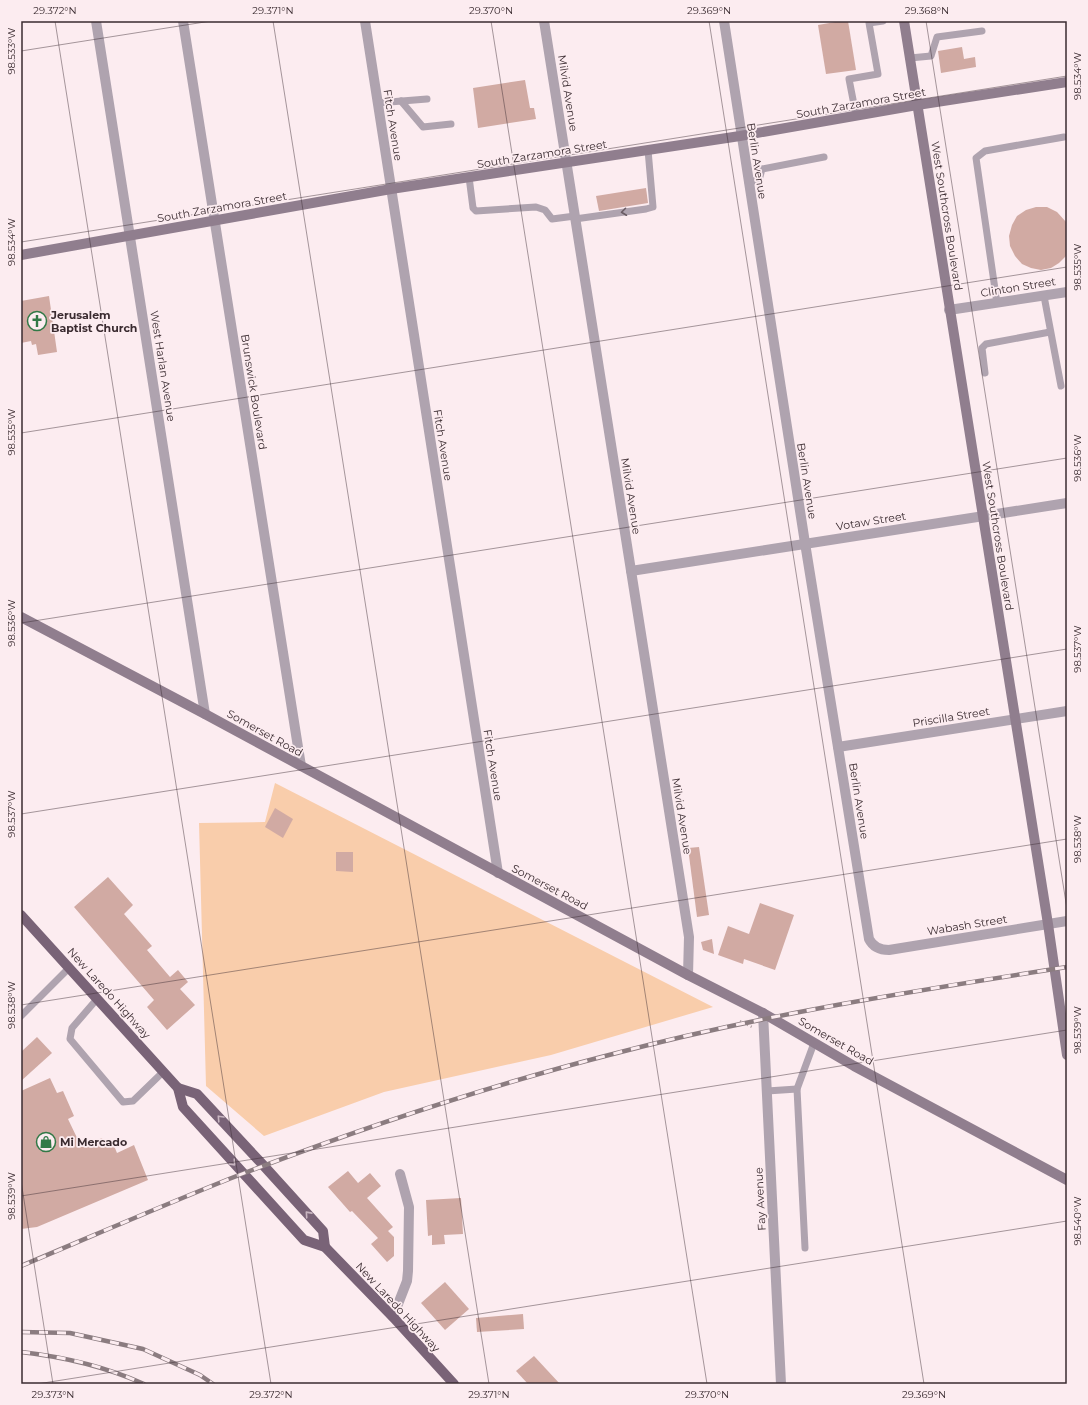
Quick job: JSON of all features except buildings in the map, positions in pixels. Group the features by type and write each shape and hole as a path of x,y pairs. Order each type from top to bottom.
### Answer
{"main road":[{"name":"West Southcross Boulevard","path":"904,21 1048,924 1067,1055"},
{"name":"South Zarzamora Street","path":"21,255 391,189 740,136 856,115 1067,82"},
{"name":"Somerset Road","path":"21,617 205,714 688,976 763,1013 854,1066 1067,1180"},
{"name":"New Laredo Highway","path":"21,915 178,1088 183,1107 243,1174 304,1240 325,1247 393,1317 454,1384"},
{"name":"New Laredo Highway","path":"178,1088 197,1094 264,1166 323,1231 325,1247"}],"street":[{"name":"West Harlan Avenue","path":"96,21 205,714"},
{"name":"Brunswick Boulevard","path":"183,21 301,766"},
{"name":"Fitch Avenue","path":"365,21 498,873"},
{"name":"Milvid Avenue","path":"544,21 689,938 688,976"},
{"name":"Berlin Avenue","path":"724,21 740,136 805,544 869,939 872,944"},
{"name":"Clinton Street","path":"950,310 1067,292"},
{"name":"Votaw Street","path":"631,571 1067,502"},
{"name":"Priscilla Street","path":"838,747 1067,711"},
{"name":"Wabash Street","path":"872,944 882,950 889,950 1067,921"},
{"name":"Fay Avenue","path":"763,1013 781,1384"},
{"path":"393,1317 407,1281 409,1247 409,1207 400,1174"}],"lane":[{"path":"856,115 849,79 878,74 869,23 883,21"},
{"path":"910,58 931,56 937,37 982,31"},
{"path":"378,103 427,99"},
{"path":"401,101 423,127 451,124"},
{"path":"996,303 976,158 985,152 1064,137"},
{"path":"468,177 473,208 476,211 536,207 545,210 552,219 594,216 646,209 653,206 648,150"},
{"path":"748,182 759,180 762,169 824,157"},
{"path":"1044,296 1061,386"},
{"path":"985,373 982,348 986,344 1050,332"},
{"path":"21,1016 69,968"},
{"path":"97,999 72,1028 70,1039 123,1102 133,1101 163,1072"},
{"path":"805,1248 797,1089 814,1043"},
{"path":"767,1091 797,1089"}],"path":[{"path":"740,1021 755,1028"}],"shaded area":[{"path":"275,783 713,1007 551,1055 384,1092 264,1136 206,1086 199,823 265,822"}],"railway":[{"path":"21,1266 177,1200 276,1161 417,1111 561,1068 666,1041 780,1016 952,985 1067,967"},
{"path":"21,1332 70,1333 143,1349 200,1375 213,1384"},
{"path":"21,1352 84,1363 114,1372 144,1384"}],"place":[{"name":"Jerusalem Baptist Church","path":"37,321"},
{"name":"Mi Mercado","path":"46,1142"}]}
